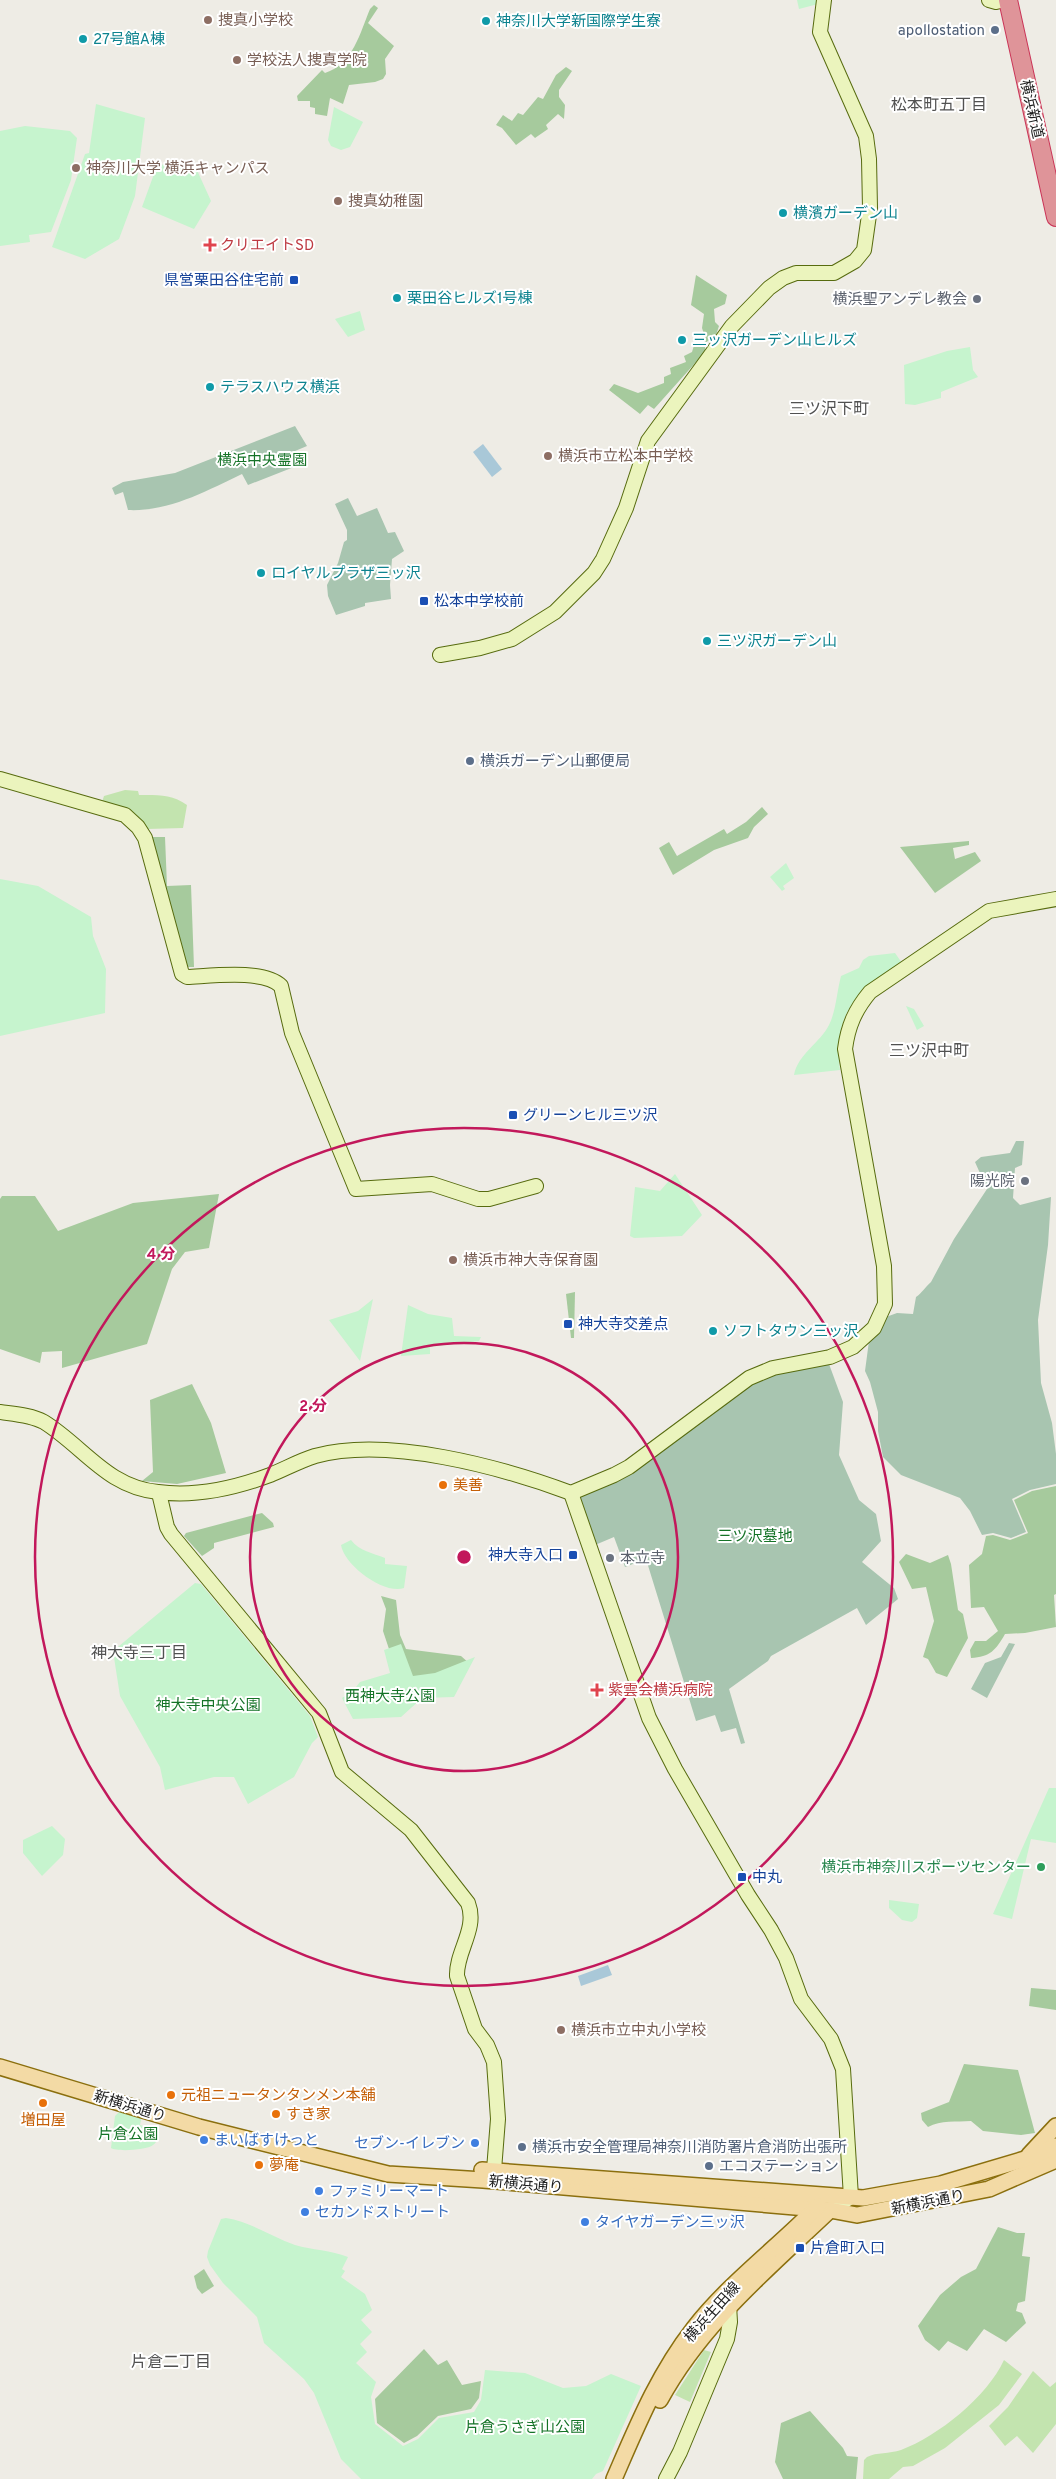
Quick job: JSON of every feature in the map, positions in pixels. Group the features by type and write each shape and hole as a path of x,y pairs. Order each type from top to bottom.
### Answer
{"highway":[{"name":"横浜新道","path":"1006,0 1056,217"},
{"name":"横浜新道","path":"1018,0 1056,173"}],"main road":[{"name":"新横浜通り","path":"0,2057 219,2122 390,2164 494,2170 829,2203 858,2215 989,2190 1029,2166 1056,2146"},
{"name":"新横浜通り","path":"0,2067 200,2127 388,2174 483,2180 814,2210 829,2203 851,2197 863,2198 941,2184 1056,2160"},
{"path":"1029,2166 1056,2126"},
{"path":"1029,2166 1056,2166"},
{"name":"横浜生田線","path":"625,2479 650,2419 669,2383 697,2341 729,2305 829,2203"},
{"path":"736,2284 753,2258 782,2230 788,2208"},
{"name":"横浜生田線","path":"614,2479 642,2412 662,2375 694,2328 736,2284 814,2210"}],"street":[{"path":"440,655 480,648 512,639 555,612 594,573 603,559 626,508 648,441 732,326 768,288 783,278 796,273 834,273 855,261 864,250 870,208 866,136 820,32 824,0"},
{"path":"989,0 996,2 1006,0"},
{"path":"0,779 124,815 138,827 145,838 182,974 187,976 257,976 276,981 281,986 292,1033 356,1189 432,1184 483,1199 536,1186"},
{"path":"0,1412 29,1416 43,1422 108,1475 141,1489 159,1493 209,1491 240,1485 315,1456 360,1449 463,1461 527,1478 571,1493 614,1476 629,1467 749,1378 773,1368 830,1357 845,1351 853,1347 874,1328 885,1304 884,1266 845,1049 848,1026 858,1006 870,992 989,911 1056,899"},
{"path":"159,1493 166,1527 171,1534 319,1713 342,1772 411,1830 468,1903 471,1918 470,1928 456,1969 475,2029 487,2045 494,2062 498,2119 494,2170"},
{"path":"571,1493 649,1718 675,1769 748,1895 771,1930 786,1958 801,1998 831,2039 837,2052 843,2069 851,2197"},
{"path":"666,2479 684,2444 727,2339 730,2322 729,2305"}],"green space":[{"path":"797,0 819,0 818,4 799,9"},
{"path":"374,5 378,8 368,23 394,46 385,59 386,74 383,79 375,82 349,85 343,104 330,98 327,116 315,114 315,108 310,107 310,101 298,101 297,96 322,70 325,73 335,69 349,55 359,37 370,9"},
{"path":"566,67 572,71 559,90 559,97 565,105 564,119 558,114 546,125 548,129 535,138 531,134 516,145 502,128 496,125 503,115 512,121 518,113 523,115 538,97 543,99 556,75"},
{"path":"96,104 145,118 135,196 119,239 85,259 52,247 85,154 89,153"},
{"path":"334,107 363,122 350,147 341,150 331,146 328,140"},
{"path":"25,126 70,131 77,138 71,180 51,232 29,235 30,242 0,246 0,131"},
{"path":"163,164 196,168 211,201 194,229 142,207 154,174"},
{"path":"696,275 727,295 725,304 714,309 715,322 719,326 716,335 705,343 705,352 654,409 648,405 640,414 609,390 614,384 638,393 664,383 664,377 671,374 670,368 686,362 684,356 692,352 695,342 700,341 704,334 702,328 704,314 691,305"},
{"path":"360,311 365,330 348,337 335,319"},
{"path":"970,347 973,370 978,377 941,392 941,398 915,405 905,404 904,365 947,351"},
{"name":"横浜中央霊園","path":"295,426 307,446 288,454 294,467 248,485 242,474 187,499 158,508 143,510 128,510 123,492 115,495 112,488 123,482 175,473"},
{"path":"348,498 357,516 377,508 388,533 395,532 404,551 392,559 391,599 365,603 365,606 336,615 328,596 327,585 338,563 344,542 347,540 347,530 335,504"},
{"path":"125,790 138,791 139,795 158,795 181,801 187,805 183,828 147,829 138,818 102,802 104,796"},
{"path":"762,807 768,814 754,827 748,838 714,850 673,875 659,848 669,842 677,856 724,829 727,834 746,822"},
{"path":"150,837 165,837 167,886 191,885 194,967 186,967"},
{"path":"969,841 969,845 953,848 955,859 975,852 981,861 935,893 900,847"},
{"path":"786,863 794,878 783,886 785,889 782,891 770,877"},
{"path":"0,879 38,886 91,917 93,936 106,969 105,1013 0,1036"},
{"path":"895,953 902,963 860,994 844,1018 840,1033 840,1070 794,1075 804,1055 829,1025 835,1007 841,976 859,968 863,960 869,956"},
{"path":"906,1006 914,1009 924,1026 917,1030"},
{"path":"1016,1141 1024,1141 1022,1165 1015,1168 1013,1198 1020,1205 1051,1197 1048,1245 1038,1320 1041,1383 1052,1423 1056,1454 1056,1484 1030,1490 1012,1499 1026,1532 1011,1538 993,1533 982,1535 970,1511 960,1498 901,1475 883,1457 878,1431 878,1412 865,1371 869,1341 886,1317 897,1313 913,1314 916,1297 931,1282 954,1239 987,1189 975,1162 981,1157 1010,1153"},
{"path":"675,1174 702,1215 682,1236 634,1238 630,1236 635,1187 660,1191"},
{"path":"219,1194 209,1248 185,1252 172,1269 147,1344 62,1368 62,1351 42,1352 40,1363 0,1349 0,1199 2,1196 35,1196 58,1231 133,1203"},
{"path":"575,1292 574,1338 571,1338 566,1294"},
{"path":"373,1299 360,1361 329,1320 358,1311"},
{"path":"408,1305 428,1314 452,1318 454,1336 481,1337 479,1341 430,1347 430,1354 401,1356"},
{"name":"三ツ沢墓地","path":"829,1364 843,1402 839,1455 859,1500 876,1514 881,1541 862,1562 894,1588 898,1599 866,1625 857,1608 771,1656 768,1661 729,1689 745,1743 741,1744 736,1728 721,1732 715,1715 696,1721 646,1559 625,1567 614,1537 595,1545 580,1497 755,1380 768,1375"},
{"path":"192,1384 211,1423 226,1473 177,1484 142,1481 153,1472 150,1400"},
{"path":"1056,1486 1056,1594 1054,1595 1056,1627 1025,1633 1005,1634 992,1652 971,1658 970,1650 975,1641 986,1641 998,1631 984,1607 971,1608 969,1565 982,1554 986,1536 993,1535 1010,1540 1028,1533 1014,1500 1032,1491"},
{"path":"262,1513 273,1523 274,1527 214,1543 214,1548 202,1556 184,1536 186,1533"},
{"path":"351,1540 362,1549 385,1558 385,1564 407,1566 404,1588 396,1589 376,1583 357,1569 349,1561 341,1545"},
{"path":"906,1554 930,1563 948,1555 951,1564 958,1610 963,1614 968,1638 947,1677 936,1673 928,1659 923,1657 934,1621 926,1587 912,1589 899,1562"},
{"name":"神大寺中央公園","path":"195,1583 201,1584 310,1716 318,1737 312,1743 294,1777 248,1804 234,1777 214,1777 165,1790 160,1767 120,1696 113,1651"},
{"path":"381,1596 396,1600 400,1635 406,1649 461,1656 470,1664 453,1695 397,1673 383,1631 386,1609"},
{"path":"1009,1643 1015,1644 987,1698 971,1689 985,1663 1001,1657"},
{"name":"西神大寺公園","path":"401,1644 413,1676 435,1673 475,1657 454,1697 422,1698 401,1717 353,1719 342,1698 352,1692 360,1682 390,1673 384,1650"},
{"path":"1049,1788 1056,1788 1056,1843 1031,1839 1012,1919 993,1914"},
{"path":"52,1826 65,1839 63,1855 42,1876 23,1853 23,1840"},
{"path":"889,1900 919,1904 917,1918 912,1922 902,1920 889,1908"},
{"path":"1031,1988 1056,1990 1056,2010 1029,2006"},
{"path":"964,2064 1018,2070 1035,2133 1021,2135 983,2131 971,2121 943,2122 928,2127 922,2120 921,2113 949,2102"},
{"name":"片倉公園","path":"120,2111 142,2115 140,2125 159,2131 155,2144 150,2147 132,2150 111,2148 115,2116"},
{"name":"片倉うさぎ山公園","path":"226,2218 253,2226 295,2245 348,2257 342,2269 345,2271 341,2277 365,2294 372,2310 361,2320 372,2332 360,2344 367,2352 356,2363 376,2382 371,2397 375,2424 403,2446 418,2439 439,2418 474,2412 481,2400 485,2370 525,2373 563,2388 586,2386 611,2374 641,2386 603,2471 596,2474 592,2479 361,2479 341,2459 314,2393 304,2379 264,2343 257,2317 223,2283 210,2265 207,2257 208,2251 221,2219"},
{"path":"998,2227 1017,2233 1025,2233 1022,2256 1030,2257 1025,2301 1018,2303 1016,2311 1022,2313 1026,2323 1006,2342 984,2329 967,2351 948,2341 939,2351 925,2340 918,2326 940,2295 961,2277 976,2269"},
{"path":"204,2269 214,2286 202,2294 197,2288 194,2276"},
{"path":"424,2349 438,2365 447,2360 462,2385 481,2381 479,2398 471,2409 438,2416 417,2436 404,2443 377,2423 375,2399"},
{"path":"704,2350 711,2352 690,2402 675,2395"},
{"path":"1004,2360 1022,2374 999,2405 945,2448 913,2466 903,2467 889,2479 863,2479 864,2460 867,2457 901,2450 915,2444 945,2425 960,2414 986,2388"},
{"path":"1033,2371 1050,2387 1056,2382 1056,2424 1033,2453 1017,2436 1005,2446 989,2426 1008,2407"},
{"path":"810,2411 843,2448 847,2456 858,2457 856,2479 783,2479 775,2462 781,2423"}],"water":[{"path":"483,444 502,469 492,477 473,452"},
{"path":"608,1965 612,1975 581,1986 578,1976"}],"place":[{"name":"捜真小学校","path":"208,20"},
{"name":"神奈川大学新国際学生寮","path":"486,21"},
{"name":"apollostation","path":"995,30"},
{"name":"27号館A棟","path":"83,39"},
{"name":"学校法人捜真学院","path":"237,60"},
{"name":"神奈川大学 横浜キャンパス","path":"76,168"},
{"name":"捜真幼稚園","path":"338,201"},
{"name":"横濱ガーデン山","path":"783,213"},
{"name":"クリエイトSD","path":"210,245"},
{"name":"県営栗田谷住宅前","path":"294,280"},
{"name":"栗田谷ヒルズ1号棟","path":"397,298"},
{"name":"横浜聖アンデレ教会","path":"977,299"},
{"name":"三ッ沢ガーデン山ヒルズ","path":"682,340"},
{"name":"テラスハウス横浜","path":"210,387"},
{"name":"横浜市立松本中学校","path":"548,456"},
{"name":"ロイヤルプラザ三ッ沢","path":"261,573"},
{"name":"松本中学校前","path":"424,601"},
{"name":"三ツ沢ガーデン山","path":"707,641"},
{"name":"横浜ガーデン山郵便局","path":"470,761"},
{"name":"グリーンヒル三ツ沢","path":"513,1115"},
{"name":"陽光院","path":"1025,1181"},
{"name":"横浜市神大寺保育園","path":"453,1260"},
{"name":"神大寺交差点","path":"568,1324"},
{"name":"ソフトタウン三ッ沢","path":"713,1331"},
{"name":"美善","path":"443,1485"},
{"name":"神大寺入口","path":"573,1555"},
{"name":"本立寺","path":"610,1558"},
{"name":"紫雲会横浜病院","path":"597,1690"},
{"name":"横浜市神奈川スポーツセンター","path":"1041,1867"},
{"name":"中丸","path":"742,1877"},
{"name":"横浜市立中丸小学校","path":"561,2030"},
{"name":"元祖ニュータンタンメン本舗","path":"171,2095"},
{"name":"増田屋","path":"43,2103"},
{"name":"すき家","path":"276,2114"},
{"name":"まいばすけっと","path":"204,2140"},
{"name":"セブン-イレブン","path":"475,2143"},
{"name":"横浜市安全管理局神奈川消防署片倉消防出張所","path":"522,2147"},
{"name":"夢庵","path":"259,2165"},
{"name":"エコステーション","path":"709,2166"},
{"name":"ファミリーマート","path":"319,2191"},
{"name":"セカンドストリート","path":"305,2212"},
{"name":"タイヤガーデン三ッ沢","path":"585,2222"},
{"name":"片倉町入口","path":"800,2248"}],"district":[{"name":"松本町五丁目","path":"939,104"},
{"name":"三ツ沢下町","path":"829,408"},
{"name":"三ツ沢中町","path":"929,1050"},
{"name":"神大寺三丁目","path":"139,1652"},
{"name":"片倉二丁目","path":"171,2361"}]}
